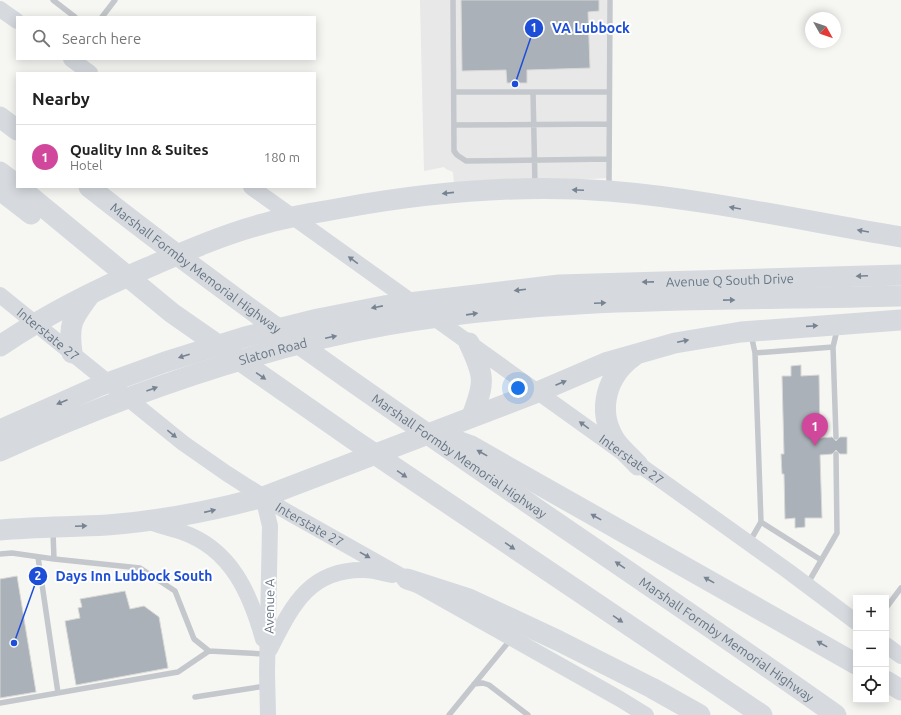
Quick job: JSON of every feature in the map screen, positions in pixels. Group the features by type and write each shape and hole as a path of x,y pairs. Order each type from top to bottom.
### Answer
{"highway":[{"path":"0,116 16,129"},
{"path":"0,172 16,184"},
{"path":"20,188 172,313"},
{"name":"Marshall Formby Memorial Highway","path":"90,188 330,367 718,632 836,715"},
{"path":"0,346 36,323 93,291 186,251 262,224 386,200 453,192 535,188 609,191 682,199 901,237"},
{"path":"0,190 42,223 366,449 762,715"},
{"name":"Avenue Q South Drive","path":"560,295 901,275"},
{"path":"72,353 69,333 73,317 93,291"},
{"name":"Avenue Q South Drive","path":"560,295 901,296"},
{"name":"Slaton Road","path":"0,451 33,425 99,386 166,362 244,337 384,306 560,295"},
{"path":"0,530 144,521 195,514 263,497 538,392 608,362 699,338 751,331 901,320"},
{"path":"469,343 481,368 482,382 479,398 472,416"},
{"path":"638,354 627,361 614,376 609,386 605,406 606,418 613,436 638,465"},
{"name":"Slaton Road","path":"0,430 33,425"},
{"path":"417,427 471,446 853,662"},
{"path":"407,579 469,599 652,688 700,715"},
{"path":"889,683 901,690"}],"main road":[{"path":"0,9 16,20"},
{"path":"73,60 89,72"},
{"name":"Interstate 27","path":"252,188 853,620"},
{"name":"Interstate 27","path":"0,295 183,443 263,497 646,715"},
{"name":"Avenue A","path":"263,497 270,526 267,654 268,715"},
{"path":"144,521 183,532 212,548 226,561 243,584 251,601 267,654"},
{"path":"267,654 295,602 304,592 317,582 346,571 366,570 407,579"},
{"path":"889,647 901,656"}],"lane":[{"path":"53,0 74,16"},
{"path":"103,16 114,0"},
{"path":"453,0 454,151 457,155 466,161 609,159"},
{"path":"609,191 610,0"},
{"path":"454,92 610,92"},
{"path":"533,92 535,188"},
{"path":"454,125 533,123 609,124"},
{"path":"836,437 833,347 838,324"},
{"path":"748,543 761,522 755,353 751,331"},
{"path":"755,353 833,347"},
{"path":"806,585 837,533 836,454"},
{"path":"761,522 821,560"},
{"path":"53,527 54,560"},
{"path":"0,554 12,553 54,560 140,568 175,591 194,639 209,651 267,654"},
{"path":"38,557 58,693"},
{"path":"889,604 901,588"},
{"path":"449,715 512,638"},
{"path":"0,703 178,672 209,651"},
{"path":"474,684 483,683 489,685 528,715"},
{"path":"195,697 267,685"}],"shaded area":[{"path":"420,0 607,0 611,178 454,185 453,172 444,167 424,171"}],"building":[{"path":"461,0 599,0 599,11 588,12 590,68 527,70 527,83 507,83 506,70 462,71"},
{"path":"801,365 801,376 819,375 820,438 832,437 836,441 840,437 847,437 847,454 840,454 836,450 832,454 820,455 822,518 805,518 805,527 795,528 795,518 785,519 784,474 782,474 781,454 784,454 782,376 791,376 791,366"},
{"path":"17,576 36,692 0,698 0,579"},
{"path":"125,591 130,609 144,606 159,617 168,668 76,685 65,621 80,618 78,608 82,607 80,599"}],"place":[{"name":"VA Lubbock","path":"515,84"},
{"name":"Quality Inn & Suites","path":"815,446"},
{"name":"Days Inn Lubbock South","path":"14,643"}]}
